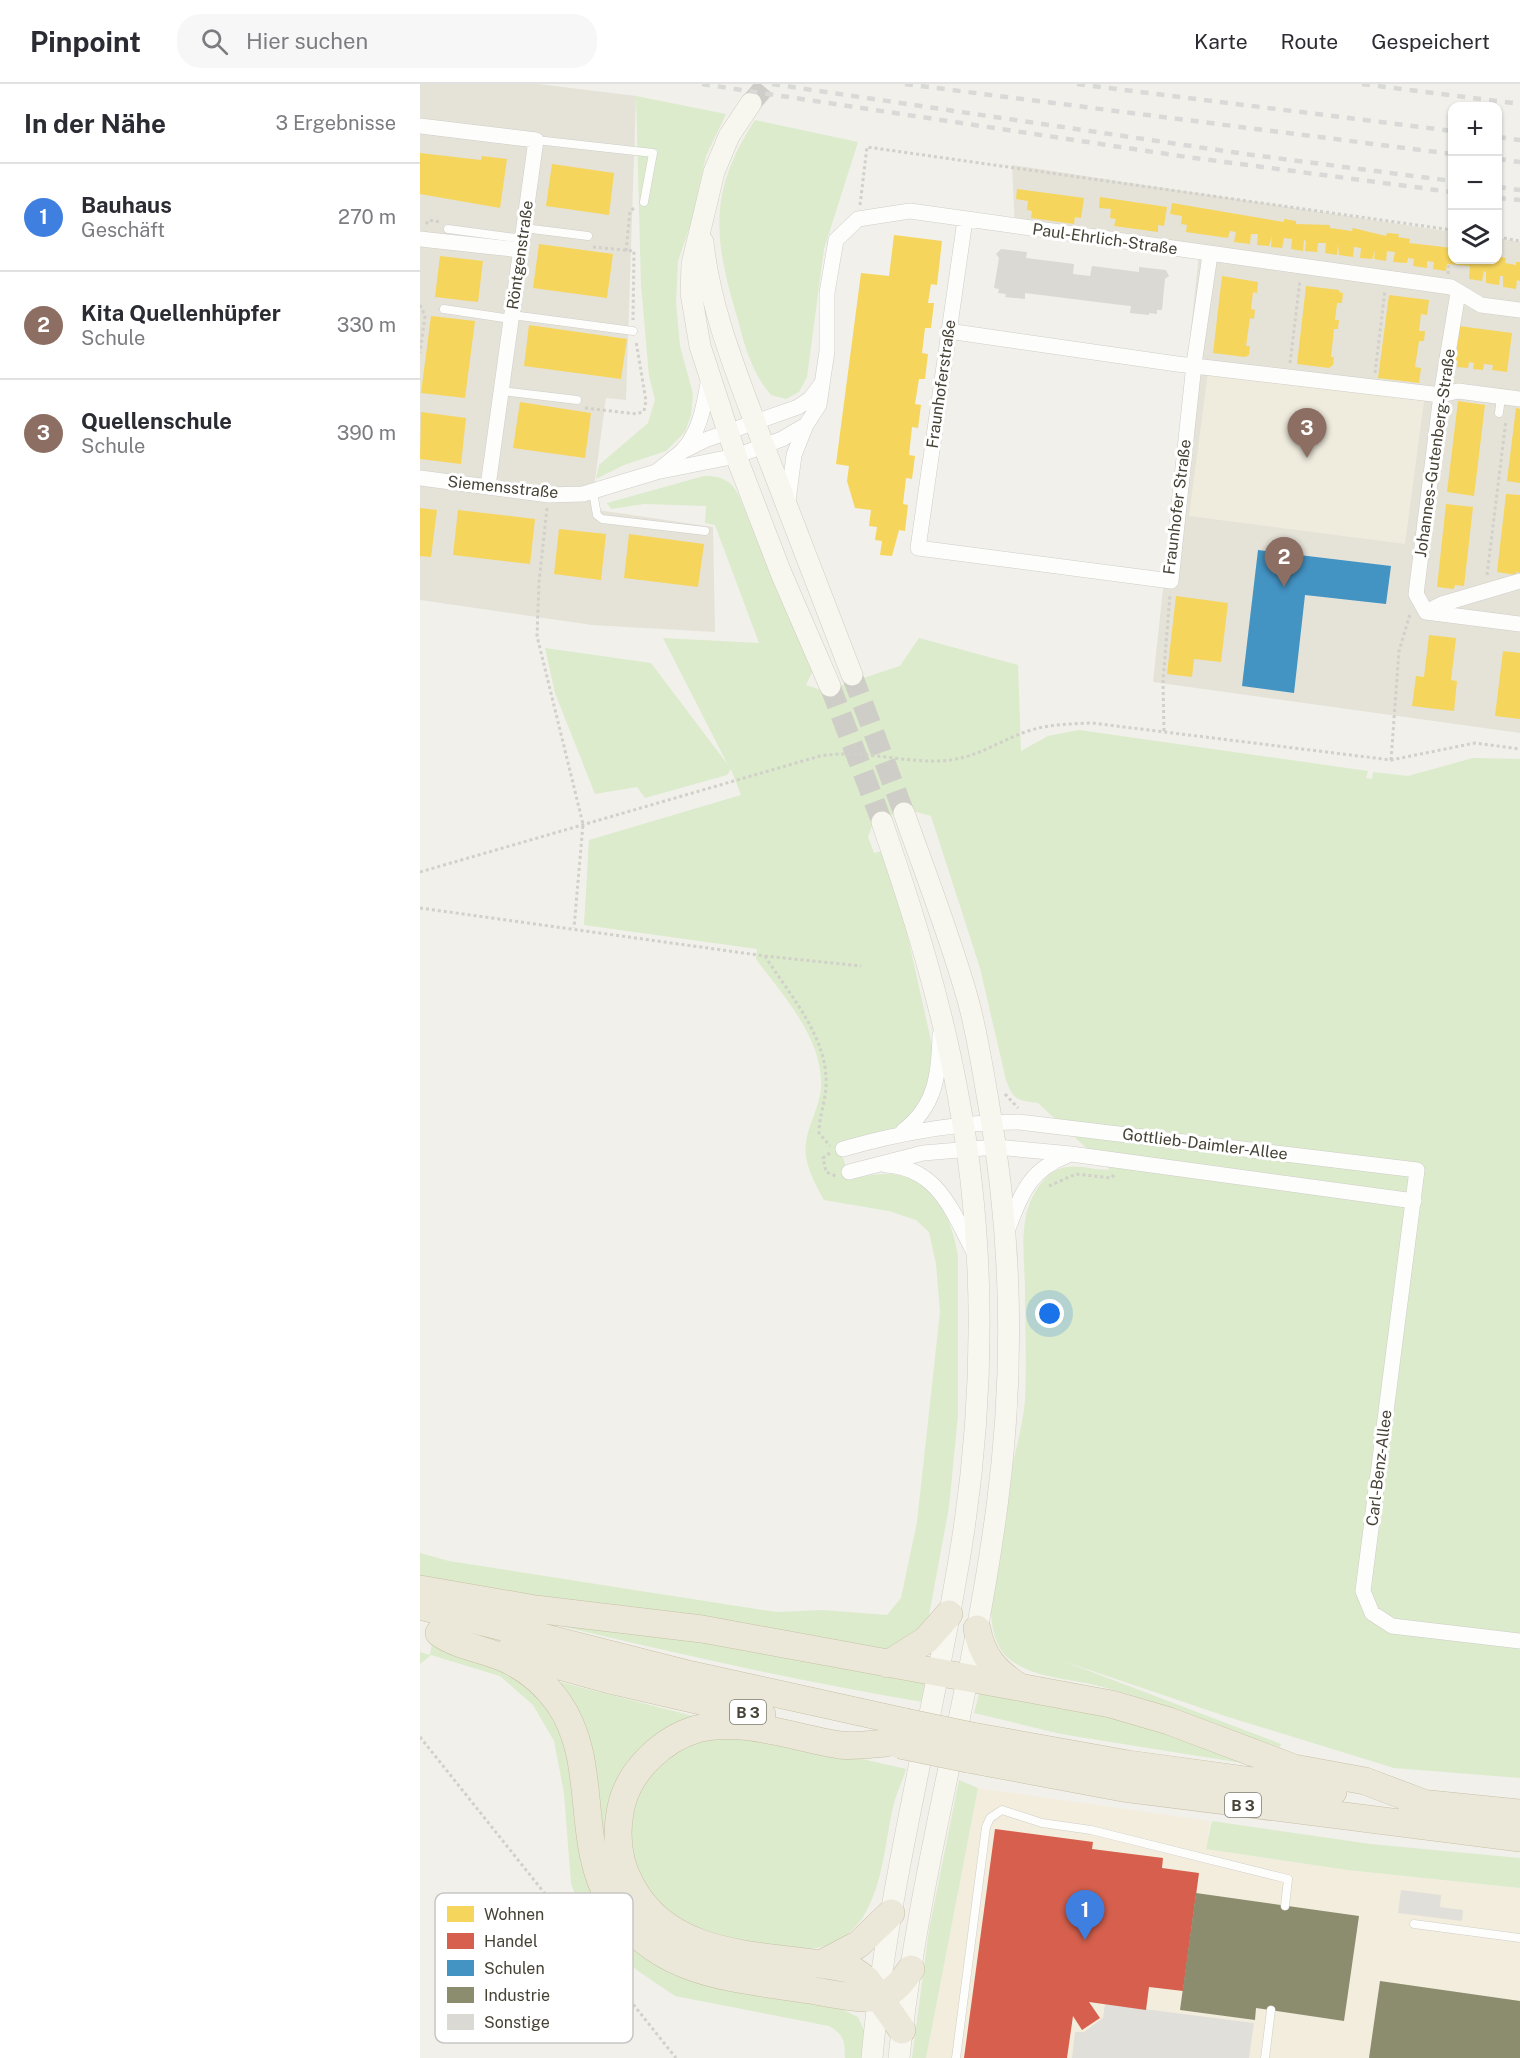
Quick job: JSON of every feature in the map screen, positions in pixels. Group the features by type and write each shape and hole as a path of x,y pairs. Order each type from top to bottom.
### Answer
{"highway":[{"path":"420,1589 535,1608 702,1629 1018,1686 1136,1711 1294,1768 1365,1781 1426,1803"},
{"name":"B 3","path":"420,1606 692,1675 897,1737"},
{"path":"888,1664 926,1640 949,1614"},
{"path":"977,1629 980,1643 989,1661 1004,1677 1018,1686"},
{"path":"429,1630 454,1643 513,1662 546,1687 559,1703 576,1738 581,1759 591,1846 606,1893"},
{"name":"B 3","path":"429,1630 610,1680 897,1737 970,1748 1128,1764 1520,1813"},
{"path":"897,1737 843,1746 733,1725 698,1729 676,1738 657,1750 634,1777 623,1801 618,1840 623,1869 635,1893 661,1922 699,1942 730,1951 853,1970 867,1980 902,2030"},
{"name":"B 3","path":"970,1748 1123,1788 1520,1838"},
{"path":"821,1964 859,1944 891,1913"},
{"path":"633,1932 649,1946 702,1972 841,1995 879,1998 890,1993 911,1969"}],"main road":[{"path":"751,103 735,126 718,160 692,264 691,293 700,346 736,456 781,573 830,686"},
{"path":"702,228 708,276 736,371 788,513 852,675"},
{"path":"899,2058 911,1969 940,1801 977,1629 997,1506 1005,1432 1009,1322 1006,1234 996,1146 969,1003 951,942 904,813"},
{"path":"872,2058 891,1913 962,1541 978,1379 976,1256 963,1123 940,1011 912,910 882,822"}],"street":[{"path":"420,126 536,140"},
{"name":"Röntgenstraße","path":"488,486 536,140"},
{"name":"Paul-Ehrlich-Straße","path":"858,219 910,211 1210,255 1451,287 1481,305 1520,310"},
{"path":"788,513 792,465 806,426 819,405 827,351 826,293 836,240 858,219"},
{"name":"Fraunhoferstraße","path":"918,549 965,220"},
{"path":"420,239 523,239"},
{"name":"Fraunhofer Straße","path":"918,549 1171,581 1194,364 1210,255"},
{"name":"Johannes-Gutenberg-Straße","path":"1416,594 1441,395 1458,293"},
{"path":"948,331 1373,387 1441,395 1458,391 1504,403 1520,399"},
{"name":"Siemensstraße","path":"656,472 681,452 692,439 699,424 709,378"},
{"path":"755,422 798,407 810,399 822,383"},
{"name":"Siemensstraße","path":"681,452 755,422"},
{"path":"764,446 806,426"},
{"name":"Siemensstraße","path":"420,478 549,495 593,492 656,472 736,456 764,446"},
{"path":"1426,612 1442,604 1520,581"},
{"path":"1416,594 1426,612"},
{"path":"1426,612 1520,624"},
{"path":"902,1132 923,1113 934,1094 939,1068 940,1011"},
{"name":"Gottlieb-Daimler-Allee","path":"843,1149 902,1132 963,1123 992,1122 1074,1128 1417,1170"},
{"name":"Gottlieb-Daimler-Allee","path":"849,1172 877,1164 966,1147 996,1146 1129,1161 1414,1201"},
{"path":"1006,1234 1027,1184 1048,1163 1071,1154"},
{"path":"877,1164 900,1166 935,1184 976,1256"},
{"name":"Carl-Benz-Allee","path":"1417,1170 1363,1591 1372,1613 1392,1626 1520,1641"}],"lane":[{"path":"536,140 653,153 644,202"},
{"path":"448,230 523,239 588,236"},
{"path":"444,309 633,331"},
{"path":"501,391 578,404"},
{"path":"1499,413 1504,403"},
{"path":"593,492 597,515 602,519 705,531"},
{"path":"956,2058 986,1827 996,1813 1002,1810 1042,1823 1091,1830 1288,1879 1285,1906"},
{"path":"1414,1924 1520,1938"},
{"path":"1265,2058 1271,2010"}],"path":[{"path":"858,219 867,147 1448,229"},
{"path":"627,251 630,211 644,202"},
{"path":"1502,238 1520,241"},
{"path":"578,404 637,414 644,411 646,401 633,331 634,251"},
{"path":"1288,376 1302,267"},
{"path":"1373,387 1387,279"},
{"path":"420,305 424,316 420,353"},
{"path":"1485,591 1504,403"},
{"path":"549,495 539,582 537,636 584,824 574,928"},
{"path":"1164,731 1163,681 1171,581"},
{"path":"1391,760 1399,651 1416,594"},
{"path":"420,872 828,754 861,754 938,761 986,752 1028,731 1054,724 1092,723 1391,760 1475,743 1520,749"},
{"path":"420,909 574,928 765,956 861,966"},
{"path":"765,956 817,1038 823,1056 826,1089 819,1133 830,1146 843,1149"},
{"path":"843,1149 827,1154 823,1158 823,1164 831,1175 849,1172"},
{"path":"1027,1184 1039,1192 1060,1179 1076,1174 1111,1178 1129,1161"},
{"path":"420,1737 544,1893"},
{"path":"633,2004 676,2058"}],"shaded area":[{"path":"420,84 538,84 636,96 626,400 606,398 591,509 713,527 715,632 592,625 420,600"},
{"path":"1012,165 1448,231 1448,264 1502,264 1502,239 1520,242 1520,733 1153,682 1200,245 1015,229"},
{"path":"1208,372 1424,401 1405,544 1189,516"},
{"path":"978,1788 1210,1821 1206,1849 1348,1870 1520,1888 1520,2058 926,2058"},
{"path":"1401,1890 1441,1895 1440,1907 1463,1910 1462,1921 1398,1913"},
{"path":"1105,2004 1254,2023 1249,2058 1072,2058 1075,2032 1084,2032 1103,2018"}],"green space":[{"path":"636,96 726,114 706,156 691,223 678,261 676,302 680,346 693,394 691,415 685,432 666,451 624,465 596,479 599,465 648,423 655,400 649,376 641,285"},
{"path":"755,120 858,142 824,249 807,377 799,392 786,399 771,395 764,387 750,359 730,291 720,241 722,195 729,171"},
{"path":"704,476 717,477 726,481 734,487 740,498 773,581 813,670 806,685 824,691 900,666 919,638 1018,665 1021,751 1048,736 1079,730 1368,771 1366,778 1372,779 1373,772 1408,776 1473,758 1520,759 1520,1778 1394,1768 1225,1716 1063,1661 1281,1744 1280,1747 1125,1693 1032,1672 1012,1661 1002,1651 992,1626 991,1612 1005,1507 1025,1400 1023,1245 1026,1218 1029,1205 1043,1181 1059,1169 1075,1166 1110,1170 1038,1103 1020,1100 1011,1091 1006,1080 980,968 931,816 910,810 874,820 868,837 874,853 883,851 903,915 933,1050 933,1082 919,1106 904,1122 890,1131 840,1145 849,1180 893,1174 911,1178 925,1186 946,1213 958,1256 958,1415 949,1507 928,1621 918,1635 888,1650 420,1580 420,1553 449,1561 776,1612 823,1610 887,1615 901,1598 917,1522 940,1312 936,1264 929,1232 916,1220 889,1211 824,1200 810,1173 806,1158 807,1136 821,1089 816,1053 790,1004 756,959 757,949 584,925 589,840 741,795 731,769 727,775 645,798 637,787 595,794 555,693 545,648 651,663 728,765 663,638 759,643 715,525 705,523 706,506 644,504 611,509 607,503"},
{"path":"527,1613 927,1678 923,1702 773,1674 675,1652 527,1618"},
{"path":"432,1643 529,1683 571,1743 596,1892 598,1893 575,1893 571,1883 564,1793 554,1741 533,1705 500,1676 431,1655 420,1664 420,1652 430,1655"},
{"path":"552,1680 709,1720 635,1766 616,1890"},
{"path":"981,1687 1111,1714 1267,1767 1061,1734 974,1713"},
{"path":"726,1735 766,1737 906,1769 894,1803 880,1876 870,1904 852,1930 829,1945 810,1949 762,1947 712,1935 689,1926 653,1903 642,1888 638,1877 628,1835 630,1813 635,1799 653,1772 677,1750 702,1738"},
{"path":"959,1780 978,1788 926,2058 912,2058 929,1930"},
{"path":"1212,1821 1370,1844 1520,1858 1520,1888 1348,1870 1206,1849"},
{"path":"633,1910 858,2017 864,2030 864,2058 845,2058 843,2039 829,2026 675,1996 633,1967"}],"building: Wohnen":[{"path":"420,153 481,160 482,156 507,159 500,208 420,194"},
{"path":"552,164 614,173 609,215 546,206"},
{"path":"1017,189 1084,198 1081,218 1075,217 1074,224 1031,218 1032,211 1027,210 1028,201 1016,199"},
{"path":"1100,197 1167,207 1164,226 1158,225 1158,232 1114,226 1116,219 1110,218 1111,209 1099,208"},
{"path":"1172,203 1284,222 1284,219 1296,221 1296,224 1330,225 1330,228 1352,231 1353,228 1386,236 1387,233 1399,234 1398,237 1410,239 1409,243 1448,248 1448,264 1502,264 1502,257 1506,258 1505,263 1516,265 1516,262 1520,262 1520,281 1517,280 1516,289 1503,287 1503,276 1500,276 1499,285 1486,283 1486,272 1484,271 1482,281 1469,279 1470,266 1447,264 1446,271 1433,269 1434,262 1427,261 1427,268 1413,266 1414,259 1408,258 1407,263 1393,262 1395,252 1387,251 1386,261 1374,259 1375,250 1372,259 1360,258 1361,248 1354,247 1353,257 1339,255 1338,245 1337,255 1325,253 1326,243 1318,243 1317,252 1305,251 1306,241 1304,240 1303,251 1291,249 1292,239 1284,238 1282,248 1271,247 1272,236 1269,246 1257,245 1258,234 1251,234 1250,244 1234,242 1236,232 1230,231 1228,238 1186,232 1187,225 1181,224 1182,216 1170,214"},
{"path":"894,235 942,241 937,285 931,284 928,303 934,303 931,328 925,328 922,353 928,354 925,379 919,379 915,404 921,405 918,428 912,427 909,455 915,456 912,479 906,478 903,504 908,505 905,531 899,530 892,556 880,555 882,541 875,540 877,527 869,526 871,510 855,508 847,481 849,466 836,464 861,273 889,276"},
{"path":"539,244 613,254 607,298 533,288"},
{"path":"440,256 483,261 478,302 435,297"},
{"path":"1222,276 1258,282 1257,293 1253,292 1251,309 1255,310 1254,319 1250,318 1246,346 1250,346 1249,355 1245,357 1213,353"},
{"path":"1306,286 1339,290 1343,293 1342,303 1337,303 1335,320 1339,320 1338,329 1334,329 1331,357 1334,357 1333,365 1329,368 1297,364"},
{"path":"1389,295 1429,300 1427,315 1421,314 1419,331 1425,331 1424,341 1419,341 1415,367 1421,368 1419,383 1378,378"},
{"path":"431,316 475,321 465,398 421,393"},
{"path":"529,325 627,339 621,379 524,366"},
{"path":"1459,326 1512,333 1507,372 1492,370 1493,365 1484,364 1483,370 1473,369 1474,363 1469,362 1468,368 1457,367 1458,361 1455,360"},
{"path":"1458,401 1485,405 1474,496 1447,492"},
{"path":"520,402 591,413 585,458 513,448"},
{"path":"1516,408 1520,409 1520,483 1507,481"},
{"path":"421,412 466,418 461,464 420,459"},
{"path":"1506,494 1520,495 1520,573 1516,572 1516,575 1497,572"},
{"path":"1446,504 1473,507 1464,586 1455,585 1454,589 1437,587"},
{"path":"420,508 437,510 431,557 420,556"},
{"path":"458,510 535,519 530,564 453,555"},
{"path":"559,529 606,534 601,580 554,574"},
{"path":"629,534 704,544 698,587 624,578"},
{"path":"1176,596 1228,603 1221,662 1194,659 1192,677 1167,674"},
{"path":"1429,635 1456,638 1451,680 1457,681 1454,711 1412,706 1416,676 1424,677"},
{"path":"1503,651 1520,653 1520,719 1495,716"}],"building: Handel":[{"path":"995,1829 1093,1842 1092,1849 1163,1858 1162,1868 1199,1873 1183,1991 1149,1987 1146,2010 1089,2002 1100,2018 1082,2030 1073,2016 1067,2058 964,2058"}],"building: Schulen":[{"path":"1258,550 1391,566 1386,604 1305,595 1294,693 1242,686"}],"building: Industrie":[{"path":"1196,1893 1359,1916 1344,2021 1256,2008 1255,2020 1180,2010"},
{"path":"1380,1981 1520,2001 1520,2058 1369,2058"}],"building: Sonstige":[{"path":"1001,249 1027,252 1026,258 1074,264 1073,274 1090,276 1092,266 1139,272 1139,267 1166,270 1169,276 1165,279 1162,310 1157,310 1157,314 1149,313 1149,315 1130,313 1131,306 1025,293 1025,299 1005,297 1006,294 998,293 999,289 994,288 999,258 996,254"}],"tunnel":[{"path":"751,103 767,84"},
{"path":"852,675 904,813"},
{"path":"830,686 882,822"}],"railway":[{"path":"702,84 1187,157 1448,191"},
{"path":"772,84 1245,154 1448,180"},
{"path":"905,84 1448,153"},
{"path":"1077,84 1448,130"},
{"path":"1362,84 1520,104"},
{"path":"1502,138 1520,140"},
{"path":"1502,160 1520,162"},
{"path":"1502,188 1520,190"},
{"path":"1502,198 1520,200"}],"place":[{"name":"Quellenschule","path":"1307,458"},
{"name":"Kita Quellenhüpfer","path":"1284,587"},
{"name":"Bauhaus","path":"1085,1940"}]}
